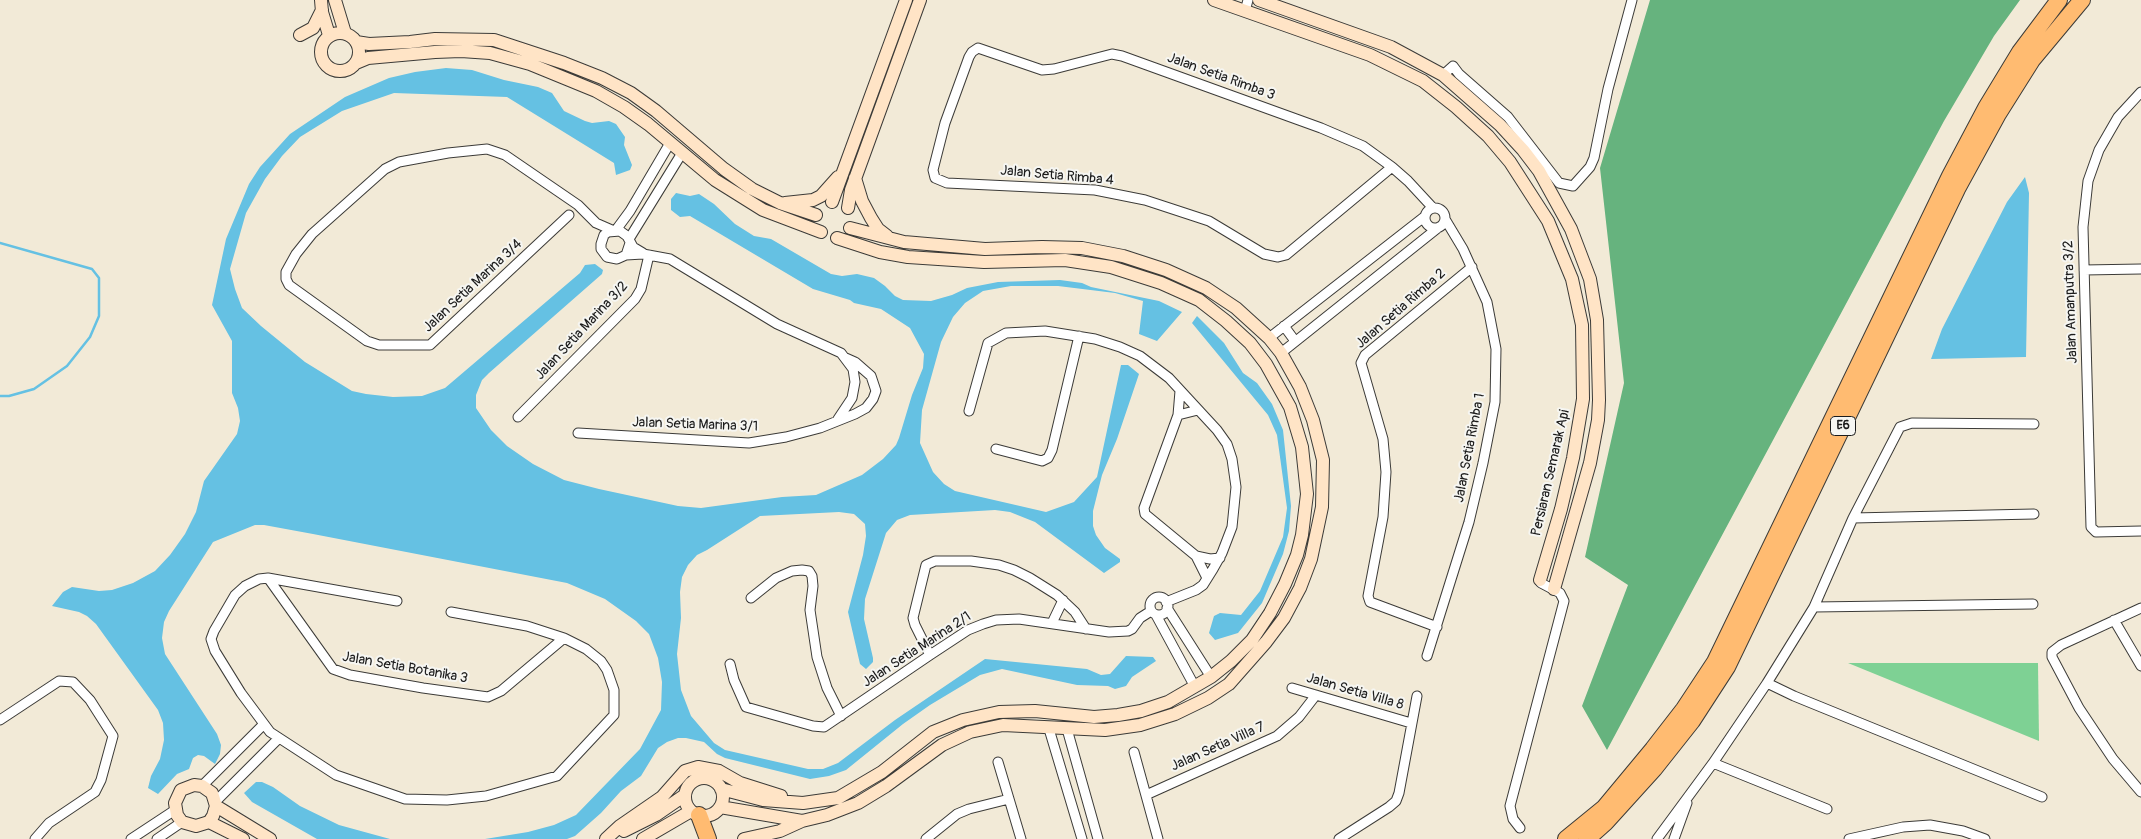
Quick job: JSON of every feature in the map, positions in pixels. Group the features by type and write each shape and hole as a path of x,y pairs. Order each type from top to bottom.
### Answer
{"highway":[{"name":"E6","path":"1566,839 1604,808 1684,709 1715,662 1986,108 2020,52 2060,0"},
{"name":"E6","path":"1587,839 1606,822 1654,769 1692,721 1727,667 1957,190 1998,114 2032,60 2082,0"},
{"path":"1559,839 1604,808"},
{"path":"705,812 708,839"},
{"path":"705,812 717,839"}],"street":[{"path":"335,0 345,33"},
{"path":"832,202 906,0"},
{"path":"848,208 855,178 920,0"},
{"name":"Persiaran Semarak Api","path":"1214,0 1247,5 1268,18 1370,54 1423,81 1488,136 1510,162 1548,221 1572,279 1582,325 1583,399 1571,466 1540,580"},
{"path":"1259,0 1273,2 1391,47 1443,75 1500,125 1539,171 1571,229 1590,279 1597,320 1600,373 1598,420 1584,489 1554,588"},
{"path":"1443,75 1453,66 1459,74 1508,117 1559,183 1573,186 1590,167 1594,158 1608,89 1632,0"},
{"path":"1268,18 1273,2"},
{"path":"321,5 329,35"},
{"path":"300,35 313,28 321,5"},
{"path":"607,839 656,814 685,795 691,783 697,779 711,779 721,789 763,800 803,803 838,798 882,772 933,732 963,720 998,712 1035,711 1094,717 1141,710 1168,702 1211,678 1252,640 1270,613 1297,556 1307,494 1302,447 1290,407 1266,364 1250,344 1200,300 1161,283 1111,267 1065,260 984,262 908,257 880,252 837,238 831,238 763,210 714,180 648,124 624,107 596,91 530,64 490,53 435,52 368,58 356,63 352,67 336,71 322,61 320,49 329,35 340,32 345,33 356,42 369,44 410,42 436,38 494,40 534,51 602,78 631,94 675,127 724,169 752,188 780,203 816,215"},
{"path":"356,42 359,52 356,63"},
{"name":"Jalan Setia Rimba 3","path":"978,48 1042,70 1054,69 1112,54 1122,56 1330,132 1363,146 1392,167 1433,208"},
{"name":"Jalan Setia Rimba 4","path":"978,48 972,52 963,73 945,123 933,170 935,178 947,183 1095,190 1145,200 1209,221 1264,254 1278,257 1286,255 1392,167"},
{"name":"Jalan Amanputra 3/2","path":"2141,92 2118,117 2099,150 2088,181 2083,227 2090,527 2096,532 2141,531"},
{"path":"602,239 604,235 614,230 630,211 675,127"},
{"name":"Jalan Setia Marina 3/4","path":"568,198 505,155 488,149 448,153 399,162 385,169 312,234 296,254 286,272 286,279 289,285 373,344 430,345 569,215"},
{"path":"626,255 630,241 682,153"},
{"path":"780,203 813,200 822,196 830,188 847,163"},
{"path":"714,180 724,169"},
{"path":"855,178 862,201 871,218 878,229 890,239"},
{"path":"568,198 596,222 624,232 630,241 646,254"},
{"path":"568,198 569,215 586,212"},
{"path":"820,232 817,227 816,215 822,206 832,202 844,204 852,218 850,228 837,238"},
{"path":"1268,338 1424,217 1427,211 1433,208 1442,211 1444,219 1439,227 1280,353"},
{"path":"1424,217 1427,225 1439,227"},
{"name":"Jalan Setia Rimba 1","path":"1426,656 1437,627 1469,522 1495,402 1496,349 1487,302 1472,267 1444,219"},
{"path":"596,222 602,239 601,249 607,257 617,259 626,255 646,254 674,261 777,324 821,343 855,362 871,376 876,391 866,408 852,398"},
{"path":"744,839 780,831 802,821 827,815 858,804 942,745 970,732 1003,725 1068,730 1104,730 1140,725 1175,714 1208,698 1229,684 1266,642 1284,618 1300,588 1311,559 1322,508 1323,460 1313,420 1303,395 1280,353 1268,338 1236,308 1206,288 1166,270 1123,256 1082,248 984,249 890,239 850,228"},
{"name":"Jalan Setia Marina 3/2","path":"518,417 639,295 646,254"},
{"name":"Jalan Setia Rimba 2","path":"1437,627 1370,602 1368,596 1383,518 1386,472 1383,439 1361,363 1365,355 1472,267"},
{"path":"2084,270 2141,269"},
{"path":"1284,326 1295,341"},
{"path":"969,410 988,343 1006,333 1025,331 1094,339 1120,347 1140,356 1154,365 1198,410 1226,444 1235,473 1232,527 1220,558 1203,585 1167,605 1162,615 1154,613"},
{"path":"996,449 1042,461 1048,458 1052,450 1079,336"},
{"path":"838,419 852,398 855,376 846,358"},
{"path":"1180,391 1178,415 1144,508 1145,514 1196,556 1207,578"},
{"name":"Jalan Setia Marina 3/1","path":"578,433 749,443 786,437 820,428 866,408"},
{"path":"1178,415 1198,410"},
{"path":"1657,839 1768,683 1814,607 1854,518 1900,427 1912,423 2034,424"},
{"path":"1854,518 2034,514"},
{"path":"1196,556 1210,559 1220,558"},
{"path":"930,655 913,618 926,565 930,562 971,561 999,565 1030,578 1063,600 1081,619 1086,629"},
{"path":"752,598 776,578 792,571 809,571 812,576 813,586 810,619 817,657 827,688 840,716"},
{"path":"397,601 268,578 259,579 244,586 236,595 211,639 215,652 241,693 270,732 336,774 405,798 447,800 486,796 557,776 614,715 616,702 611,679 601,660 586,649 564,638 527,626 451,612"},
{"name":"Jalan Setia Botanika 3","path":"268,578 333,669 350,675 488,697 501,690 564,638"},
{"path":"1520,828 1513,819 1510,806 1563,610 1564,598 1554,588 1541,583 1540,580"},
{"path":"1195,687 1150,604 1156,598 1163,599 1211,678"},
{"path":"1052,623 1063,600"},
{"path":"1814,607 2033,604"},
{"path":"2141,608 2061,644 2052,652 2054,663 2079,708 2113,759 2141,792"},
{"name":"Jalan Setia Marina 2/1","path":"730,664 734,680 746,708 813,726 824,727 968,630 996,620 1019,619 1086,629 1128,631 1132,630 1140,618 1154,613"},
{"path":"2114,620 2141,666"},
{"path":"0,720 59,681 73,682 90,700 113,736 101,780 95,792 49,823 35,839"},
{"path":"1768,683 1794,696 2042,797"},
{"name":"Jalan Setia Villa 8","path":"1292,688 1411,723"},
{"name":"Jalan Setia Villa 7","path":"1146,795 1277,736 1300,717 1316,695"},
{"path":"1339,839 1389,807 1400,793 1417,696"},
{"path":"202,786 264,724"},
{"path":"1049,729 1082,839"},
{"path":"1068,730 1098,839"},
{"path":"270,839 216,804 212,793 202,786 194,785 181,790 175,802 175,810 182,822 196,826 209,822 213,816 216,804 279,738"},
{"path":"1134,752 1158,839"},
{"path":"998,762 1021,839"},
{"path":"1712,763 1827,809"},
{"path":"607,839 620,826 662,797 685,770 698,766 720,771 740,783 803,803"},
{"path":"647,838 705,812 723,801 721,789"},
{"path":"685,795 688,806 705,812 802,821"},
{"path":"1674,839 1689,796"},
{"path":"926,839 957,814 969,809 1010,799"},
{"path":"131,839 175,810"},
{"path":"157,839 182,822"},
{"path":"209,822 242,839"},
{"path":"1850,839 1903,827 1930,825 1963,831 1985,839"}],"green space":[{"path":"1650,0 2020,0 1994,36 1944,121 1607,750 1582,706 1628,585 1585,557 1624,383 1600,168"},
{"path":"1848,663 2038,663 2039,741"}],"water":[{"path":"446,68 472,70 504,80 538,87 552,93 564,111 585,121 592,123 609,121 616,124 625,137 624,145 632,165 630,170 616,175 614,163 507,97 394,93 342,111 300,137 282,156 265,179 246,213 230,269 235,289 242,308 261,326 305,362 352,391 393,397 422,396 445,388 580,273 585,265 595,264 603,270 602,274 489,373 482,380 476,395 476,408 491,430 507,446 533,464 564,480 678,506 701,508 782,497 816,495 862,475 883,459 896,445 899,438 912,395 923,368 924,354 910,328 881,309 854,303 850,300 813,289 690,216 680,217 671,210 671,199 676,193 690,196 699,194 714,204 735,224 754,236 771,239 831,274 842,276 857,274 874,278 895,296 903,300 931,301 967,288 998,282 1060,280 1082,283 1091,287 1159,301 1182,312 1157,341 1139,334 1143,301 1115,293 1058,286 1011,286 983,291 965,303 953,317 941,342 922,410 920,443 933,472 944,484 955,491 1046,512 1074,502 1097,477 1121,365 1128,365 1139,374 1117,439 1102,475 1093,511 1093,526 1096,535 1105,548 1120,559 1120,562 1104,573 1035,522 1010,512 995,510 910,515 897,520 886,533 865,599 864,619 873,658 873,662 866,669 860,664 848,612 863,555 866,536 865,524 854,514 839,512 760,516 697,555 688,565 682,577 680,592 681,618 677,654 681,690 691,716 714,743 725,750 808,769 823,769 838,763 895,720 985,659 1087,669 1101,675 1110,674 1126,656 1153,657 1156,661 1132,677 1126,686 1115,689 1108,686 1077,685 1002,669 980,675 930,705 903,724 846,770 829,776 810,779 725,758 717,754 704,742 678,738 658,748 641,776 621,791 601,813 575,836 567,839 485,839 528,832 554,825 576,815 640,749 661,710 662,682 658,658 649,634 636,621 605,599 567,583 313,534 255,525 213,542 164,622 162,638 165,654 217,734 221,745 220,754 215,764 204,756 198,755 193,758 189,769 177,774 158,794 148,788 151,776 160,759 164,740 163,723 158,710 96,624 79,612 52,606 63,592 72,587 99,591 112,590 133,583 155,571 170,555 185,534 196,512 204,481 237,434 240,421 238,408 232,393 232,341 212,305 226,239 249,184 260,167 290,134 345,97 389,78"},
{"path":"2025,177 2029,193 2026,357 1931,359 1942,329 2007,202"},
{"path":"1197,316 1224,343 1243,373 1257,383 1272,404 1283,430 1291,506 1289,531 1283,554 1262,603 1238,633 1215,640 1209,633 1214,616 1220,613 1241,615 1260,591 1283,537 1287,508 1277,435 1268,415 1192,323"},
{"path":"256,782 262,782 273,787 300,806 339,825 390,839 317,839 252,802 244,793"}],"waterway":[{"path":"0,243 92,269 99,278 99,316 90,337 67,366 34,389 9,396 0,396"}]}
